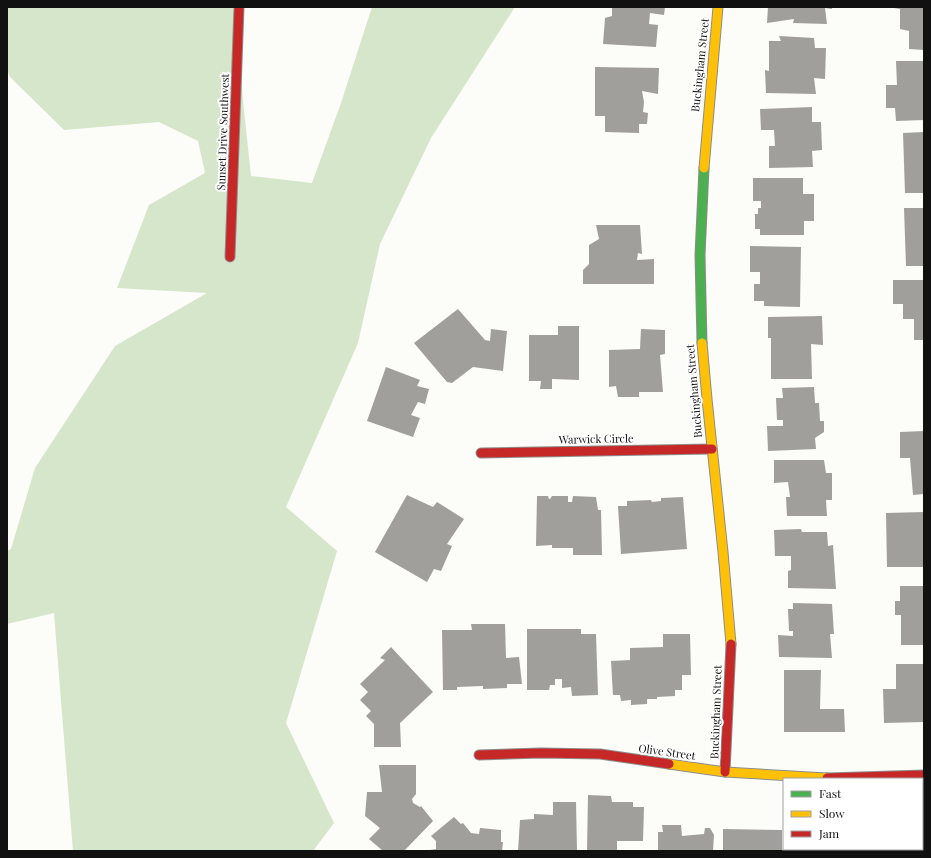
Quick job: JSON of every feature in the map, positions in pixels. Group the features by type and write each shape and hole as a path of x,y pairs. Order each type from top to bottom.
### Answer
{"street":[{"name":"Sunset Drive Southwest","path":"230,257 239,7"},
{"name":"Buckingham Street","path":"718,7 706,130 699,268 702,340 712,449 722,528 731,637 725,772"},
{"name":"Warwick Circle","path":"480,453 712,449"},
{"name":"Olive Street","path":"479,755 541,753 600,754 725,772 829,778 924,775"}],"green space":[{"path":"7,7 233,7 251,176 312,183 341,103 372,7 515,7 431,138 380,244 358,343 286,507 337,551 286,723 334,823 313,851 73,851 54,613 7,624 7,551 11,549 35,468 115,346 207,293 117,288 149,205 205,173 198,141 159,122 64,130 10,77 7,70"}],"building":[{"path":"612,7 665,7 664,15 650,13 649,24 658,25 656,47 603,44 605,18 612,16"},
{"path":"768,7 832,7 832,9 825,8 827,24 793,23 794,19 767,23"},
{"path":"894,7 924,7 924,50 909,49 909,31 900,29 900,9"},
{"path":"779,36 814,38 815,48 826,48 825,79 814,78 816,94 766,93 765,70 769,71 769,41 781,41"},
{"path":"896,61 924,61 924,120 896,121 895,108 886,108 886,85 897,85"},
{"path":"595,67 659,68 658,94 642,91 644,102 643,112 648,113 647,124 639,124 639,133 605,132 605,116 595,116"},
{"path":"812,107 812,122 821,122 822,150 812,151 813,167 769,168 769,146 775,146 774,130 761,130 760,109"},
{"path":"924,132 924,193 905,193 903,133"},
{"path":"753,178 803,178 803,194 814,194 814,221 804,221 804,235 760,235 760,229 755,229 755,214 758,214 758,208 761,208 761,201 753,201"},
{"path":"904,208 924,208 924,266 906,266"},
{"path":"596,225 640,225 642,254 638,253 637,260 654,259 654,284 583,284 583,270 589,264 589,245 599,239"},
{"path":"750,246 801,247 800,307 764,306 764,301 754,301 754,284 760,284 760,272 750,272"},
{"path":"893,280 924,280 924,340 914,340 914,319 903,319 903,304 893,304"},
{"path":"458,309 485,340 490,341 491,329 507,331 503,371 473,367 452,383 447,382 414,343"},
{"path":"822,316 823,345 811,344 812,379 771,379 771,338 768,338 768,317"},
{"path":"558,326 579,326 579,380 552,379 552,389 540,389 541,381 529,381 529,335 558,335"},
{"path":"641,329 665,330 665,354 660,355 663,392 639,392 639,397 618,397 616,386 609,387 609,350 640,349"},
{"path":"386,367 420,380 417,386 429,389 425,404 418,402 411,415 420,418 413,437 367,421"},
{"path":"814,387 815,403 819,403 820,421 824,421 824,432 815,438 816,449 768,451 767,426 783,426 783,420 777,420 776,398 783,398 782,388"},
{"path":"924,431 924,494 913,495 910,458 900,458 900,432"},
{"path":"774,460 824,460 826,473 832,473 832,500 826,500 827,516 787,516 786,497 790,497 788,482 774,483"},
{"path":"407,495 433,507 437,502 464,519 447,544 452,546 441,571 434,569 427,582 375,552"},
{"path":"537,496 548,496 550,499 552,496 568,496 568,502 572,502 573,496 596,497 598,510 601,510 602,555 573,555 573,548 552,548 552,545 536,546"},
{"path":"683,497 687,549 621,554 618,506 627,506 627,501 651,500 652,502 661,501 661,498"},
{"path":"924,512 924,567 887,567 886,513"},
{"path":"801,529 802,532 827,532 828,546 833,545 836,589 788,588 788,571 791,570 791,556 775,556 774,530"},
{"path":"900,586 924,586 924,645 901,645 901,615 895,615 895,601 900,601"},
{"path":"793,603 832,604 834,634 830,634 832,658 779,657 778,635 793,636 793,631 789,631 788,609 793,609"},
{"path":"471,624 505,624 506,658 519,657 522,684 507,684 507,688 483,689 483,686 457,687 457,690 443,690 442,630 472,630"},
{"path":"527,629 581,629 581,634 596,634 598,695 572,696 571,687 562,688 562,679 555,679 555,685 550,685 549,690 527,690"},
{"path":"663,634 690,634 691,675 682,675 682,690 675,690 675,696 647,699 647,704 631,705 631,700 621,701 620,695 613,695 611,661 630,660 630,648 663,647"},
{"path":"391,647 433,692 400,723 401,747 374,747 374,724 366,716 371,711 360,700 368,692 360,684 385,660 380,658"},
{"path":"896,664 924,664 924,722 884,723 883,689 896,689"},
{"path":"784,670 821,670 820,709 844,709 845,732 784,732"},
{"path":"379,765 416,765 416,794 412,799 413,803 420,807 421,806 433,821 404,851 383,851 369,839 380,828 365,816 367,792 382,792"},
{"path":"588,795 611,796 612,802 633,802 633,807 644,807 643,841 617,841 617,851 587,851"},
{"path":"553,802 576,802 577,851 518,851 520,820 534,819 534,814 553,815"},
{"path":"454,817 461,824 463,823 471,833 479,834 480,828 501,830 501,842 503,842 502,851 430,851 436,849 436,841 431,836"},
{"path":"662,825 681,825 682,836 704,834 705,828 710,828 714,835 713,851 658,851 658,832 663,832"},
{"path":"723,829 782,830 782,851 723,851"},
{"path":"924,834 924,851 884,851 923,850"},
{"path":"852,850 853,851 794,851"}],"traffic: fast":[{"path":"702,343 700,255 704,168"}],"traffic: slow":[{"path":"704,168 718,7"},
{"path":"702,343 731,644"},
{"path":"669,764 725,772 827,778"}],"traffic: jam":[{"path":"230,257 239,7"},
{"path":"481,453 712,449"},
{"path":"725,772 731,644"},
{"path":"479,755 541,753 600,754 669,764"},
{"path":"827,778 924,775"}]}
